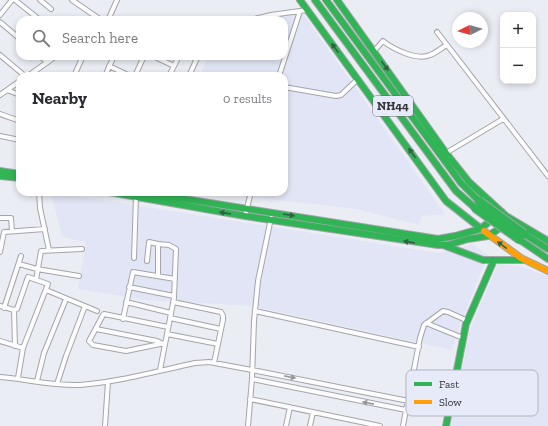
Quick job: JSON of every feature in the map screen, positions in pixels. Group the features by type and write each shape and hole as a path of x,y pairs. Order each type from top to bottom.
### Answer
{"main road":[{"path":"300,0 304,10 358,80 446,201 488,236 514,255 548,271"},
{"name":"NH44","path":"315,0 456,191 475,208 548,259"},
{"name":"NH44","path":"326,0 461,183 479,201 524,234 548,249"},
{"path":"337,0 446,153 469,182 512,220 548,241"},
{"path":"0,171 16,173"},
{"path":"0,176 16,178"},
{"path":"150,196 369,232 426,244 488,236 512,220"},
{"path":"442,242 480,228 502,212"},
{"path":"442,242 476,259 525,260"},
{"path":"457,370 468,320 494,260"},
{"path":"446,426 448,416"}],"street":[{"path":"0,15 12,0"},
{"path":"15,0 35,16"},
{"path":"40,0 51,9"},
{"path":"72,0 94,16"},
{"path":"110,16 118,0"},
{"path":"264,16 304,10 288,52"},
{"path":"0,22 16,36"},
{"path":"437,32 548,176"},
{"path":"374,51 383,41 390,47 410,55 422,57 430,55 447,44"},
{"path":"0,55 23,72"},
{"path":"34,72 50,60"},
{"path":"76,72 80,60"},
{"path":"107,72 112,60"},
{"path":"137,72 142,60"},
{"path":"161,60 174,66"},
{"path":"171,72 177,60"},
{"path":"191,72 196,60"},
{"path":"281,72 285,60"},
{"path":"109,66 122,72"},
{"path":"288,87 336,96 341,95 358,80"},
{"path":"4,93 16,84"},
{"path":"0,89 4,93 16,95"},
{"path":"0,114 16,120"},
{"path":"446,153 503,119"},
{"path":"0,136 16,139"},
{"path":"39,196 40,208 50,250"},
{"path":"134,258 138,196"},
{"path":"246,212 250,196"},
{"path":"248,426 258,281 271,216"},
{"path":"0,218 11,218 12,231"},
{"path":"0,252 3,233 45,229"},
{"path":"147,261 149,242 169,245 176,249 174,296 160,370"},
{"path":"158,244 158,276"},
{"path":"36,280 40,252 50,250 82,249"},
{"path":"14,310 2,307 21,256"},
{"path":"19,264 79,276"},
{"path":"123,319 133,272 175,279"},
{"path":"15,346 14,310 17,309 28,277 47,283 48,285 24,348 18,378"},
{"path":"129,287 174,296"},
{"path":"46,290 96,311"},
{"path":"37,381 44,353 66,299"},
{"path":"126,302 171,313"},
{"path":"173,302 221,312 223,316 214,363"},
{"path":"57,384 85,306"},
{"path":"255,310 419,347"},
{"path":"414,370 422,332 426,323 443,311 468,320"},
{"path":"164,344 129,351 94,345 89,341 104,314 168,328"},
{"path":"170,318 221,329"},
{"path":"426,323 463,338"},
{"path":"96,329 157,341 164,344"},
{"path":"167,334 218,344"},
{"path":"0,341 24,348"},
{"path":"0,377 78,385 108,382 195,363 214,363 406,401"},
{"path":"252,379 406,410 403,426"},
{"path":"105,426 108,382"},
{"path":"250,399 380,426"},
{"path":"286,426 290,407"},
{"path":"310,426 313,412"}],"shaded area":[{"path":"303,14 445,214 422,216 419,224 357,209 242,196 288,196 288,72 202,72 206,60 288,60 288,16 275,16"},
{"path":"52,196 76,196 439,253 472,244 488,255 461,322 452,350 252,306 146,300 78,289 86,242 62,237"},
{"path":"498,264 519,266 548,276 548,426 450,426 452,416 538,416 538,370 462,370 471,326"}],"traffic: fast":[{"path":"300,0 446,201 484,231"},
{"path":"315,0 456,191 475,208"},
{"path":"326,0 461,183 479,201"},
{"path":"337,0 446,153 469,182 506,216 548,241"},
{"path":"0,171 16,173"},
{"path":"0,176 16,178"},
{"path":"132,196 245,216 438,245 448,245 468,239 488,236 512,220"},
{"path":"165,196 438,239 480,229 502,212"},
{"path":"479,201 524,234"},
{"path":"475,208 520,240"},
{"path":"524,234 548,249"},
{"path":"520,240 548,259"},
{"path":"443,245 483,260 523,260"},
{"path":"457,370 466,324 494,260"},
{"path":"446,426 448,416"}],"traffic: slow":[{"path":"484,231 521,258 548,271"}]}
